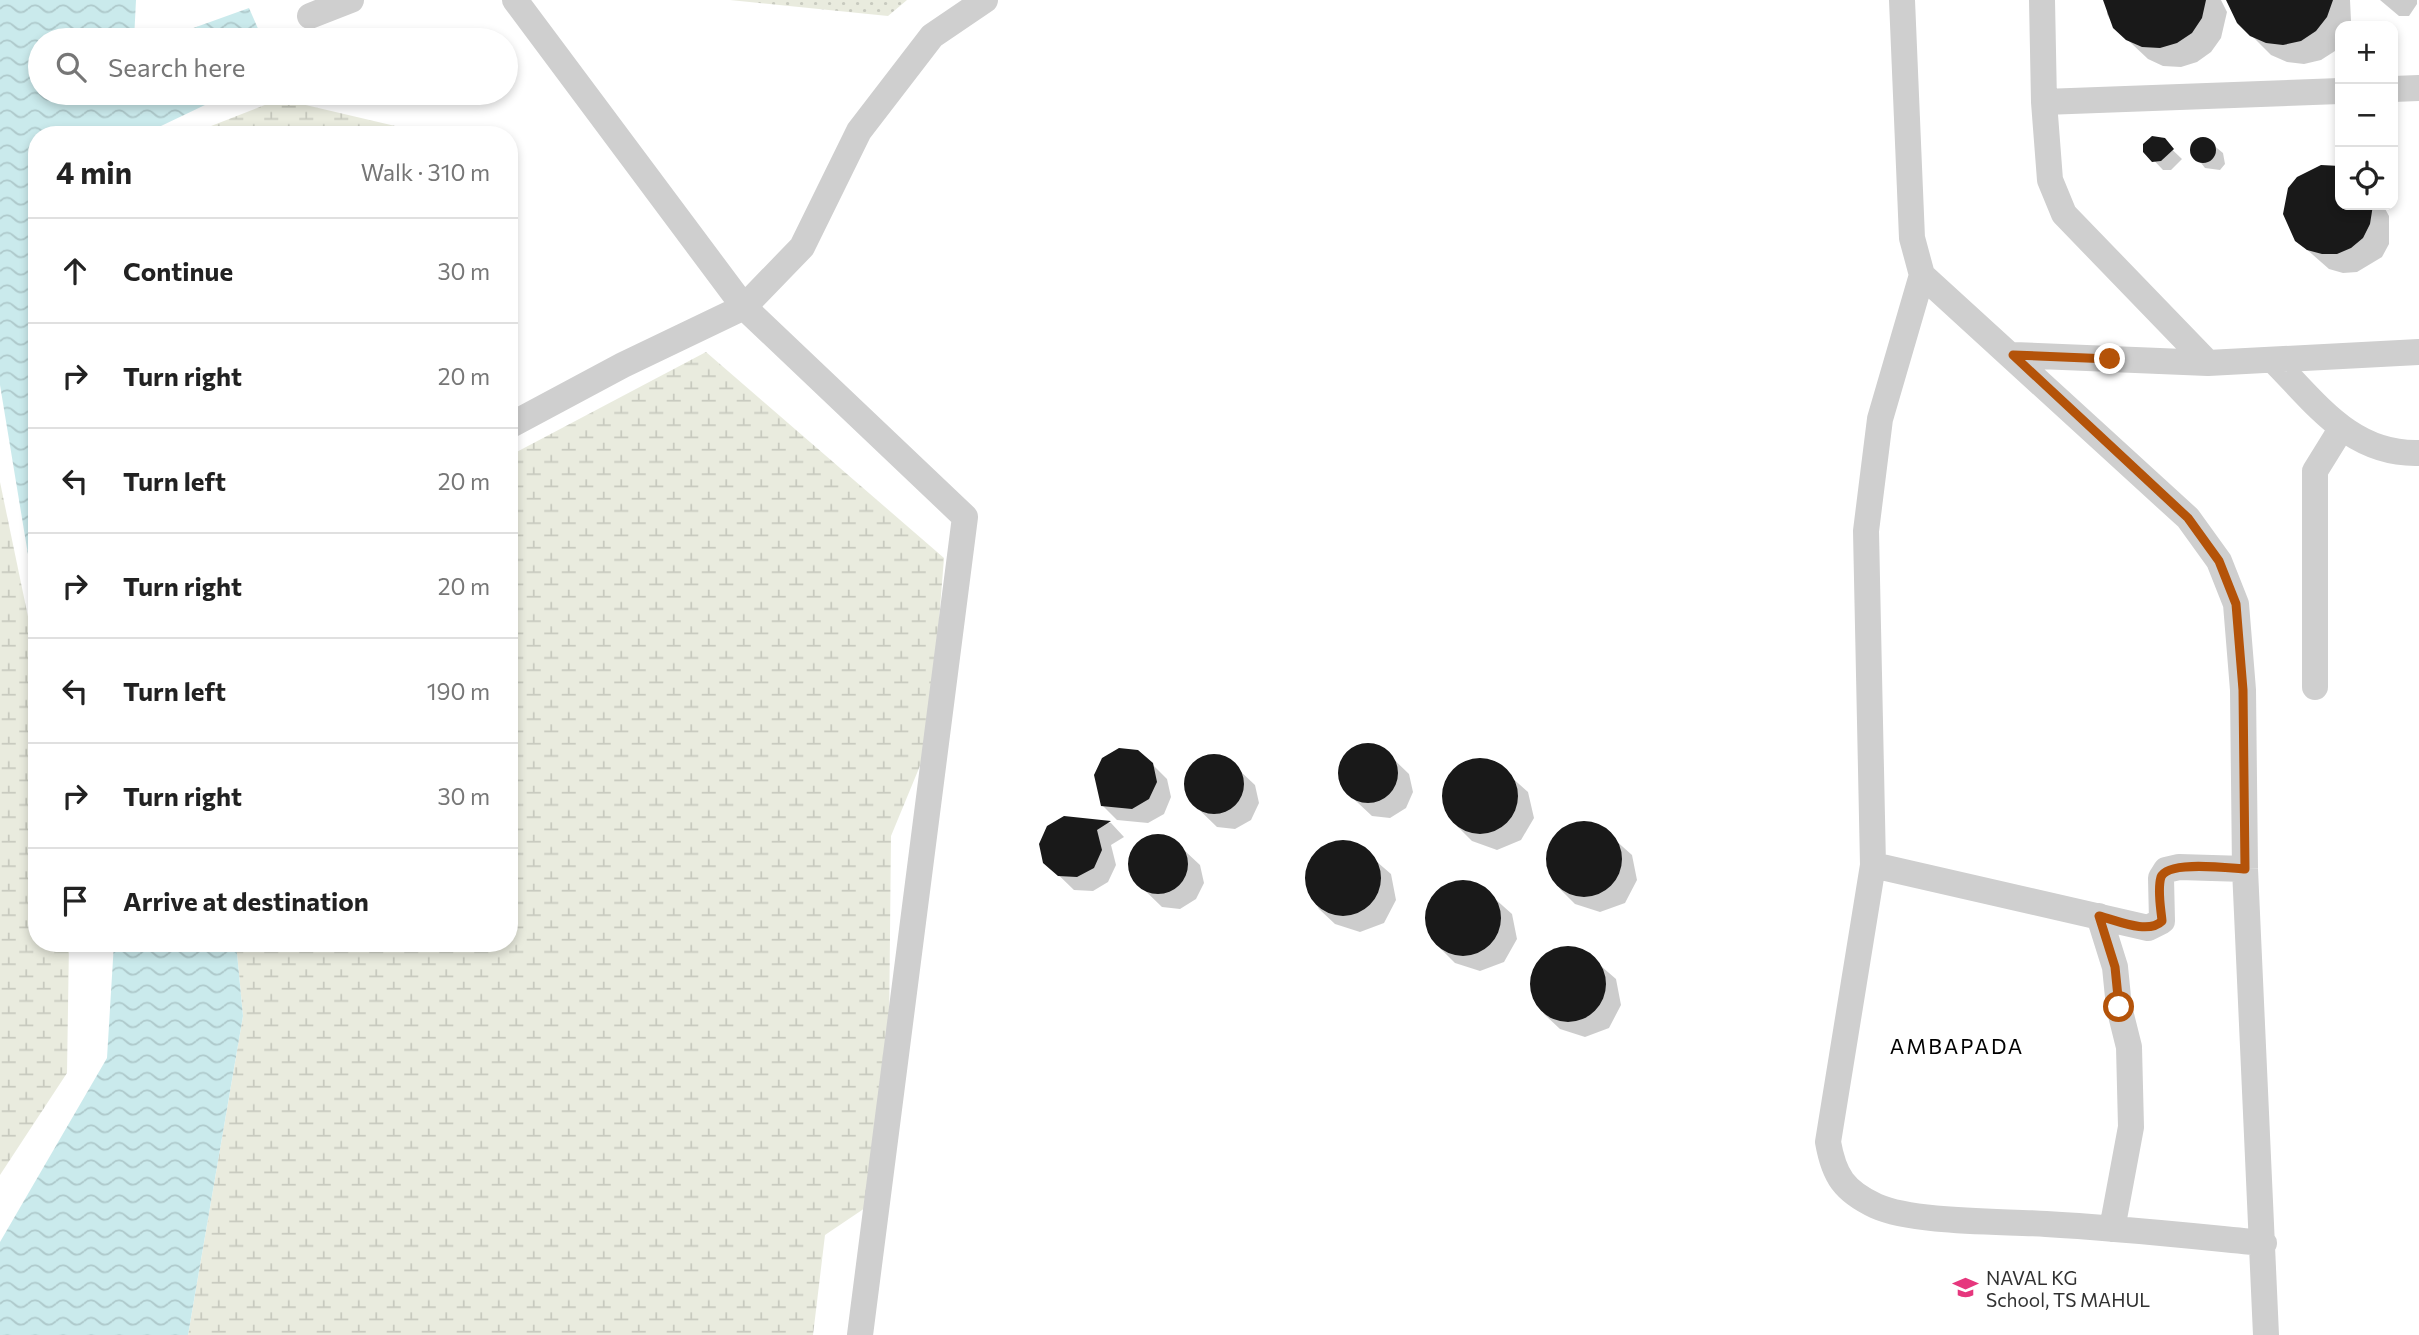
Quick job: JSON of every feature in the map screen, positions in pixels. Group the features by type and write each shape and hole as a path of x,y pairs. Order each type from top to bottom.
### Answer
{"street":[{"path":"310,16 351,0"},
{"path":"514,0 744,307 965,517 860,1335"},
{"path":"518,421 623,365 744,307 802,247 859,131 932,36 985,0"},
{"path":"1902,0 1912,238 1923,275 2188,518 2219,561 2236,604 2243,690 2245,869 2264,1243 2266,1335"},
{"path":"2042,0 2044,102 2050,180 2064,214 2208,363"},
{"path":"2398,89 2419,88"},
{"path":"2044,102 2335,91"},
{"path":"1923,275 1880,419 1866,531 1872,864 1828,1142 1833,1171 1846,1187 1878,1206 1932,1217 2264,1243"},
{"path":"2013,355 2208,363 2419,352"},
{"path":"2273,360 2341,429 2369,446 2419,453"},
{"path":"2315,687 2315,471 2341,429"},
{"path":"1872,864 2148,928 2157,926 2162,921 2161,878 2166,870 2179,867 2245,869"},
{"path":"2099,916 2115,967 2119,1007 2130,1047 2131,1126 2112,1229"}],"green space":[{"path":"730,0 907,0 888,16"},
{"path":"265,105 306,105 395,126 211,126"},
{"path":"706,352 944,558 929,744 891,836 889,1034 865,1208 825,1235 813,1335 188,1335 243,1016 237,952 518,952 518,451"},
{"path":"0,482 28,617 28,952 69,952 67,1073 0,1175"}],"water":[{"path":"0,0 136,0 135,28 28,28 28,105 205,105 161,126 28,126 28,555 0,385"},
{"path":"249,8 258,28 193,28"},
{"path":"113,952 237,952 243,1016 188,1335 0,1335 0,1242 107,1058"}],"building":[{"path":"2103,0 2206,0 2202,18 2192,33 2177,43 2160,48 2142,47 2126,40 2113,28"},
{"path":"2226,0 2333,0 2327,17 2316,31 2301,41 2283,45 2266,43 2250,36 2237,23"},
{"path":"2152,136 2165,138 2174,149 2161,161 2152,162 2143,152 2143,144"},
{"path":"2203,137 2212,141 2216,150 2212,159 2203,163 2194,159 2190,150 2194,141"},
{"path":"2321,165 2335,166 2335,210 2372,210 2370,224 2363,238 2351,248 2337,254 2307,250 2295,241 2283,214 2288,188 2297,177"},
{"path":"1362,743 1374,743 1390,751 1396,761 1396,785 1390,795 1374,803 1362,803 1346,795 1338,779 1338,767 1346,751"},
{"path":"1119,748 1138,750 1153,763 1157,782 1149,799 1132,809 1101,806 1094,775 1102,758"},
{"path":"1208,754 1220,754 1239,767 1244,784 1242,796 1231,809 1220,814 1208,814 1189,801 1184,790 1184,778 1197,759"},
{"path":"1473,758 1487,758 1501,764 1512,775 1518,796 1515,811 1507,823 1487,834 1473,834 1459,828 1448,817 1442,803 1442,789 1448,775 1459,764"},
{"path":"1064,816 1111,821 1097,830 1102,850 1094,868 1077,877 1058,876 1043,863 1039,844 1047,826"},
{"path":"1584,821 1599,824 1611,832 1619,844 1622,859 1619,874 1611,886 1599,894 1584,897 1569,894 1557,886 1549,874 1546,859 1549,844 1557,832 1569,824"},
{"path":"1152,834 1164,834 1180,842 1186,852 1186,876 1180,886 1164,894 1152,894 1136,886 1128,870 1128,858 1136,842"},
{"path":"1343,840 1358,843 1370,851 1378,863 1381,878 1378,893 1370,905 1358,913 1343,916 1328,913 1316,905 1308,893 1305,878 1308,863 1316,851 1328,843"},
{"path":"1463,880 1478,883 1490,891 1498,903 1501,918 1498,933 1490,945 1478,953 1463,956 1448,953 1436,945 1428,933 1425,918 1428,903 1436,891 1448,883"},
{"path":"1568,946 1583,949 1595,957 1603,969 1606,984 1603,999 1595,1011 1583,1019 1568,1022 1553,1019 1541,1011 1533,999 1530,984 1533,969 1541,957 1553,949"}],"place":[{"name":"NAVAL KG School, TS MAHUL","path":"1966,1288"}],"district":[{"name":"AMBAPADA","path":"1957,1045"}],"route":[{"path":"2110,359 2013,355 2188,518 2219,561 2236,604 2243,690 2245,869 2179,867 2166,870 2161,878 2162,921 2157,926 2148,928 2099,916 2115,967 2119,1007"}]}
